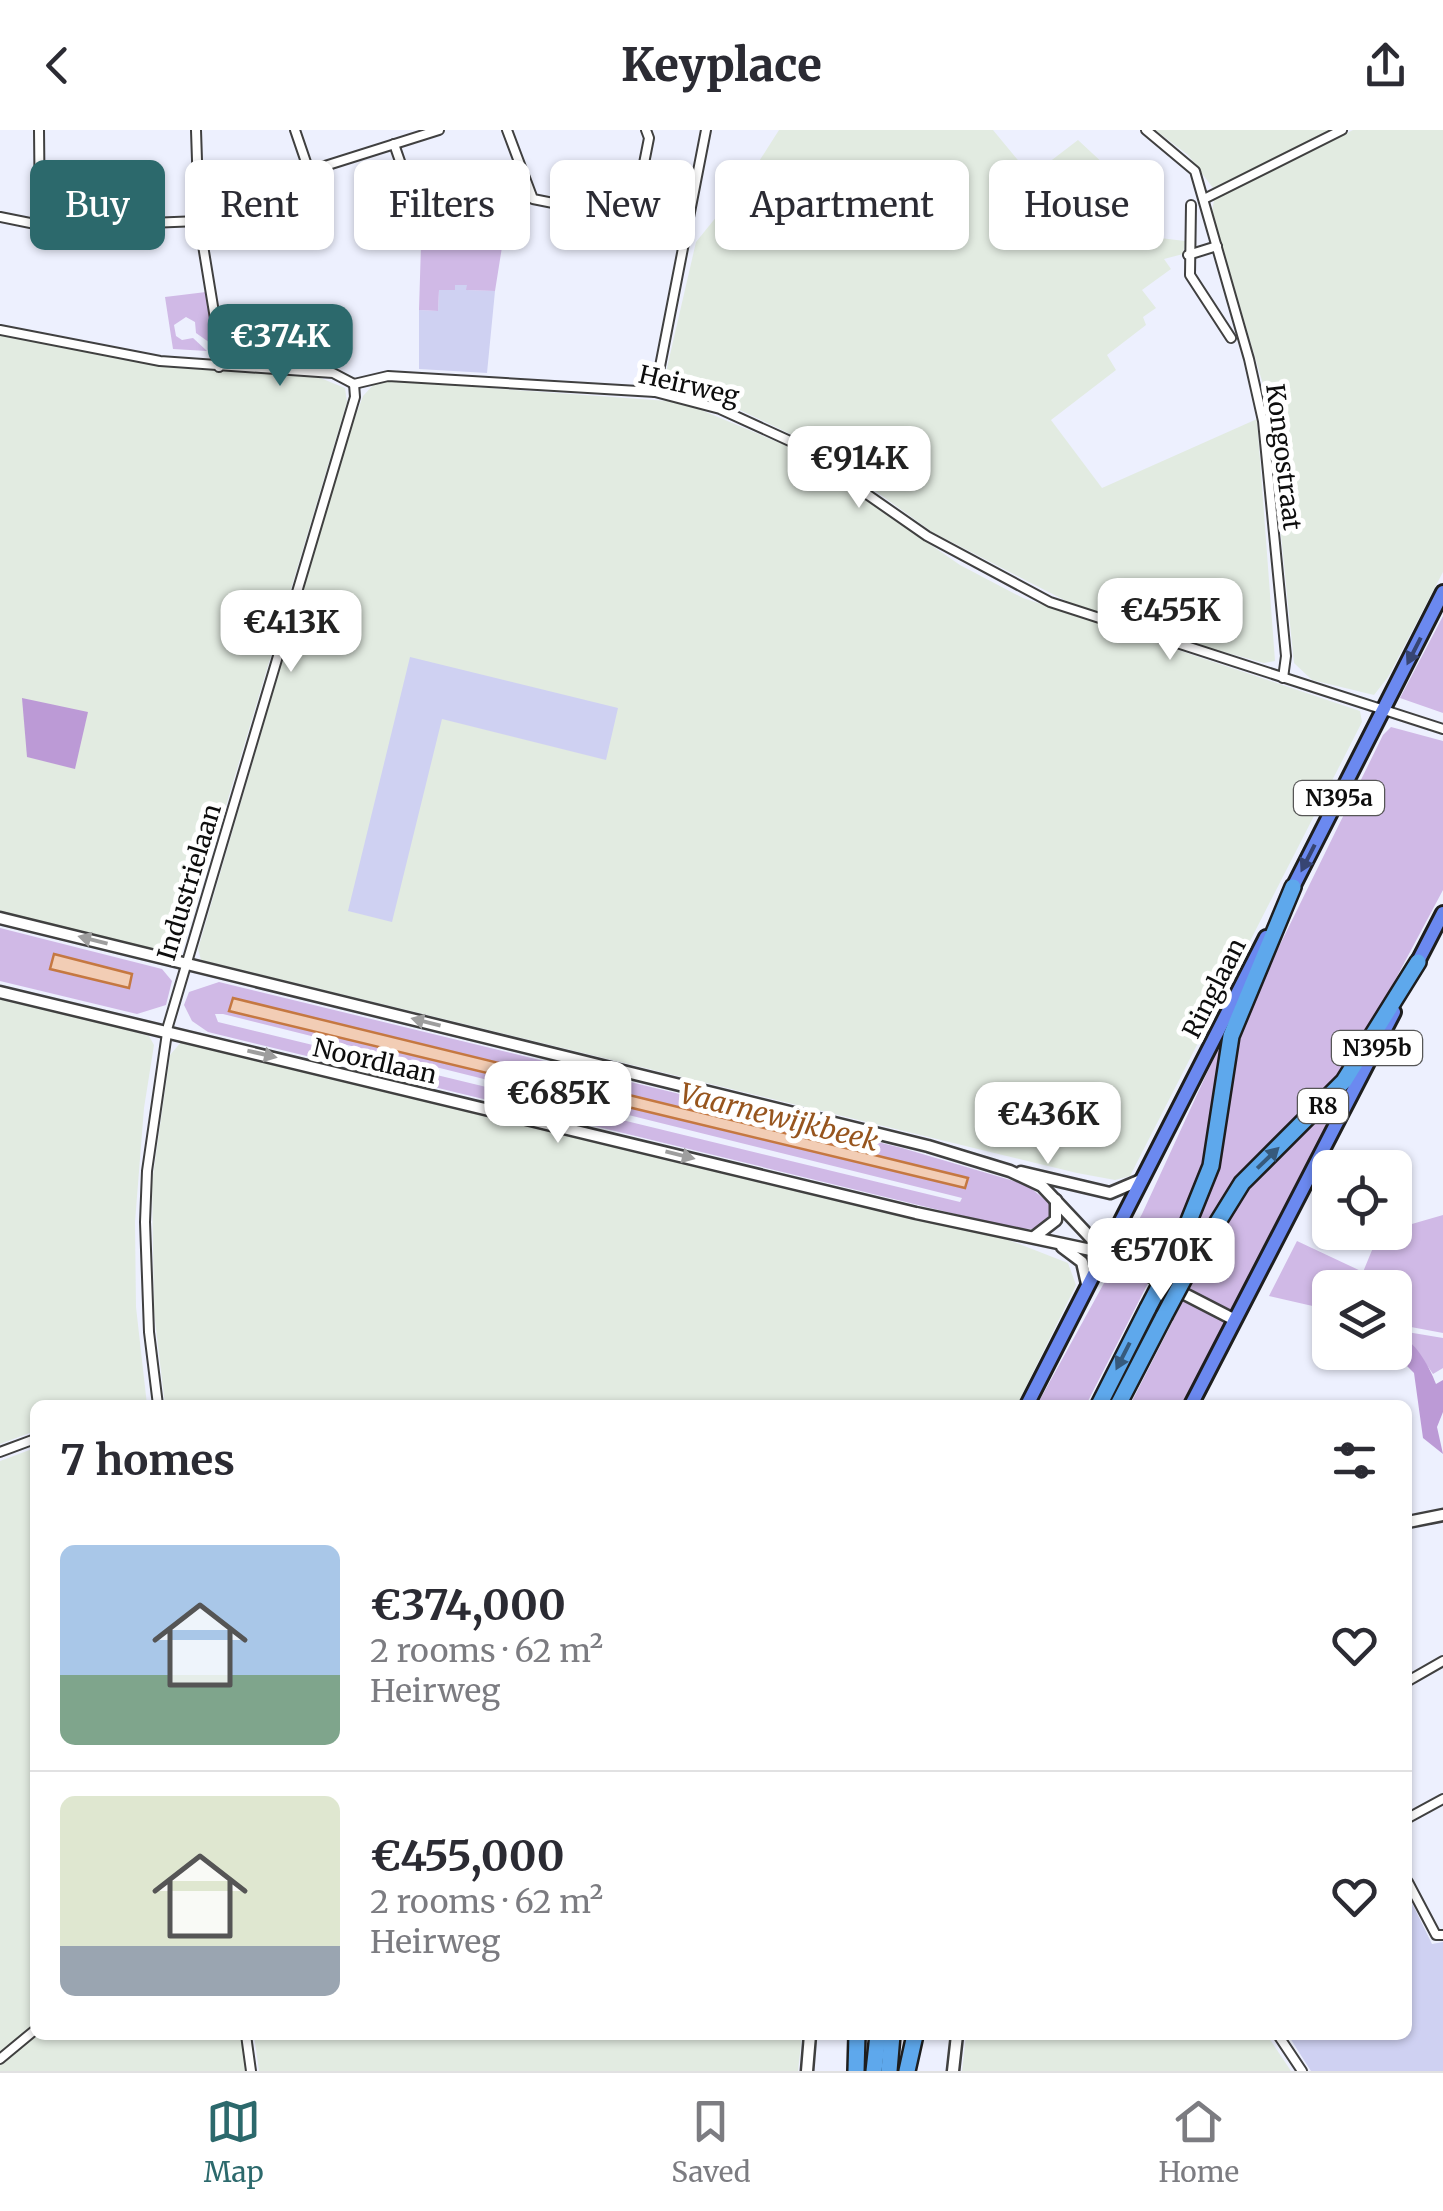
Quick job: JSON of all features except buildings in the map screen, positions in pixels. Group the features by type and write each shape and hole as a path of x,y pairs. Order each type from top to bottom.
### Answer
{"highway":[{"path":"1102,1400 1174,1258 1211,1166 1231,1036 1293,887"},
{"name":"R8","path":"1121,1400 1190,1267 1242,1183 1344,1081 1418,962"},
{"path":"856,2071 857,2040"},
{"path":"874,2071 877,2040"},
{"path":"889,2071 892,2040"},
{"path":"907,2071 914,2040"}],"main road":[{"name":"Ringlaan","path":"1030,1400 1443,592"},
{"name":"N395b","path":"1195,1400 1443,912"}],"street":[{"path":"39,130 39,160"},
{"path":"196,130 197,160"},
{"path":"294,130 306,160"},
{"path":"334,163 423,132 440,130"},
{"path":"507,130 533,199 550,202"},
{"path":"645,160 649,138 646,130"},
{"path":"695,195 706,130"},
{"name":"Kongostraat","path":"1146,130 1187,161 1204,199 1262,421 1286,656 1284,678"},
{"path":"1204,199 1342,130"},
{"path":"394,144 400,160"},
{"path":"1191,205 1190,275 1231,338"},
{"path":"0,218 30,222"},
{"path":"1188,255 1217,246"},
{"path":"205,250 220,348 218,366"},
{"path":"655,392 685,250"},
{"name":"Heirweg","path":"0,330 160,361 334,373 354,384 388,376 655,392 720,408 792,442 928,536 1050,602 1443,729"},
{"name":"Industrielaan","path":"157,1400 149,1332 145,1222 147,1171 167,1032 352,407 354,384"},
{"name":"Noordlaan","path":"0,918 917,1143 1010,1171 1110,1193 1144,1178"},
{"name":"Noordlaan","path":"0,992 1057,1245 1105,1253 1235,1320"},
{"name":"Noordlaan","path":"1010,1171 1042,1186 1105,1253"},
{"path":"1032,1238 1056,1220 1056,1200"},
{"path":"1057,1245 1082,1262 1086,1288"},
{"path":"0,1452 30,1441"},
{"path":"1412,1521 1443,1515"},
{"path":"1412,1679 1443,1661"},
{"path":"1412,1816 1443,1799"},
{"path":"1412,1889 1436,1934 1443,1935"},
{"path":"0,2058 30,2034"},
{"path":"247,2040 251,2071"},
{"path":"806,2071 809,2040"},
{"path":"953,2071 956,2040"},
{"path":"1281,2040 1302,2071"}],"shaded area":[{"path":"779,130 993,130 1018,160 989,160 989,250 1164,250 1164,238 1185,241 1183,254 1164,259 1171,269 1142,290 1156,308 1143,317 1146,325 1107,355 1116,370 1051,420 1102,488 1257,419 1275,661 1264,663 1169,637 1068,602 932,532 809,443 723,402 663,385 696,242 715,219 715,250 969,250 969,160 760,160"},
{"path":"1155,130 1331,130 1213,188 1188,155"},
{"path":"1353,130 1443,130 1443,572 1388,677 1374,695 1312,680 1294,663 1267,398 1212,212 1214,200"},
{"path":"1078,140 1100,160 1052,160"},
{"path":"421,250 502,250 495,291 466,290 467,285 455,285 455,290 439,290 438,311 419,310"},
{"path":"467,285 467,290 495,291 487,373 419,369 419,310 438,311 439,289"},
{"path":"206,292 213,345 196,333 195,322 186,317 174,325 176,336 182,340 193,338 207,351 173,349 165,297"},
{"path":"0,335 167,365 318,377 345,388 347,402 184,946 172,955 0,915"},
{"path":"392,381 682,402 787,446 960,565 1023,598 1360,711 1362,722 1130,1176 1115,1180 1077,1173 201,960 198,949 348,436 363,396 374,384"},
{"path":"1443,616 1443,713 1400,698"},
{"path":"410,657 618,708 606,760 442,719 392,922 348,911"},
{"path":"22,698 88,712 75,769 27,757"},
{"path":"1391,727 1443,741 1443,890 1352,1061 1319,1100 1248,1166 1215,1208 1191,1251 1186,1249 1211,1183 1244,1018 1383,735"},
{"path":"0,928 162,969 172,981 166,1005 137,1014 0,981","holes":["55,955 132,974 129,988 50,968"]},
{"path":"54,954 132,974 129,988 50,969"},
{"path":"219,982 902,1148 1027,1185 1049,1203 1049,1216 1034,1229 1013,1228 208,1032 192,1021 184,1005 189,992","holes":["233,998 968,1178 968,1179 964,1188 230,1011","215,1014 223,1014 962,1198 960,1202 218,1022"]},
{"path":"0,994 149,1036 154,1045 144,1108 135,1222 136,1307 146,1400 30,1400 30,1433 0,1444"},
{"path":"233,998 968,1178 965,1188 229,1011"},
{"path":"1230,1023 1202,1177 1089,1400 1040,1400 1142,1214"},
{"path":"182,1041 1006,1239 1068,1263 1076,1285 1019,1400 164,1400 154,1312 152,1182 170,1055"},
{"path":"1343,1094 1186,1400 1133,1400 1233,1203"},
{"path":"1443,1215 1443,1333 1412,1327 1412,1270 1364,1270 1372,1250 1412,1250 1412,1224"},
{"path":"1297,1241 1359,1270 1312,1270 1312,1306 1269,1296"},
{"path":"1412,1333 1443,1338 1443,1368 1433,1374 1412,1343"},
{"path":"1412,1344 1436,1384 1443,1380 1443,1412 1437,1427 1443,1454 1423,1438"},
{"path":"30,1450 30,2040 242,2040 247,2071 0,2071 0,1461"},
{"path":"1412,1903 1432,1944 1443,1942 1443,2071 1311,2071 1291,2040 1412,2040"},
{"path":"255,2040 801,2040 798,2071 259,2071"},
{"path":"965,2040 1270,2040 1291,2071 962,2071"}],"water label":[{"name":"Vaarnewijkbeek","path":"779,1117"}]}
